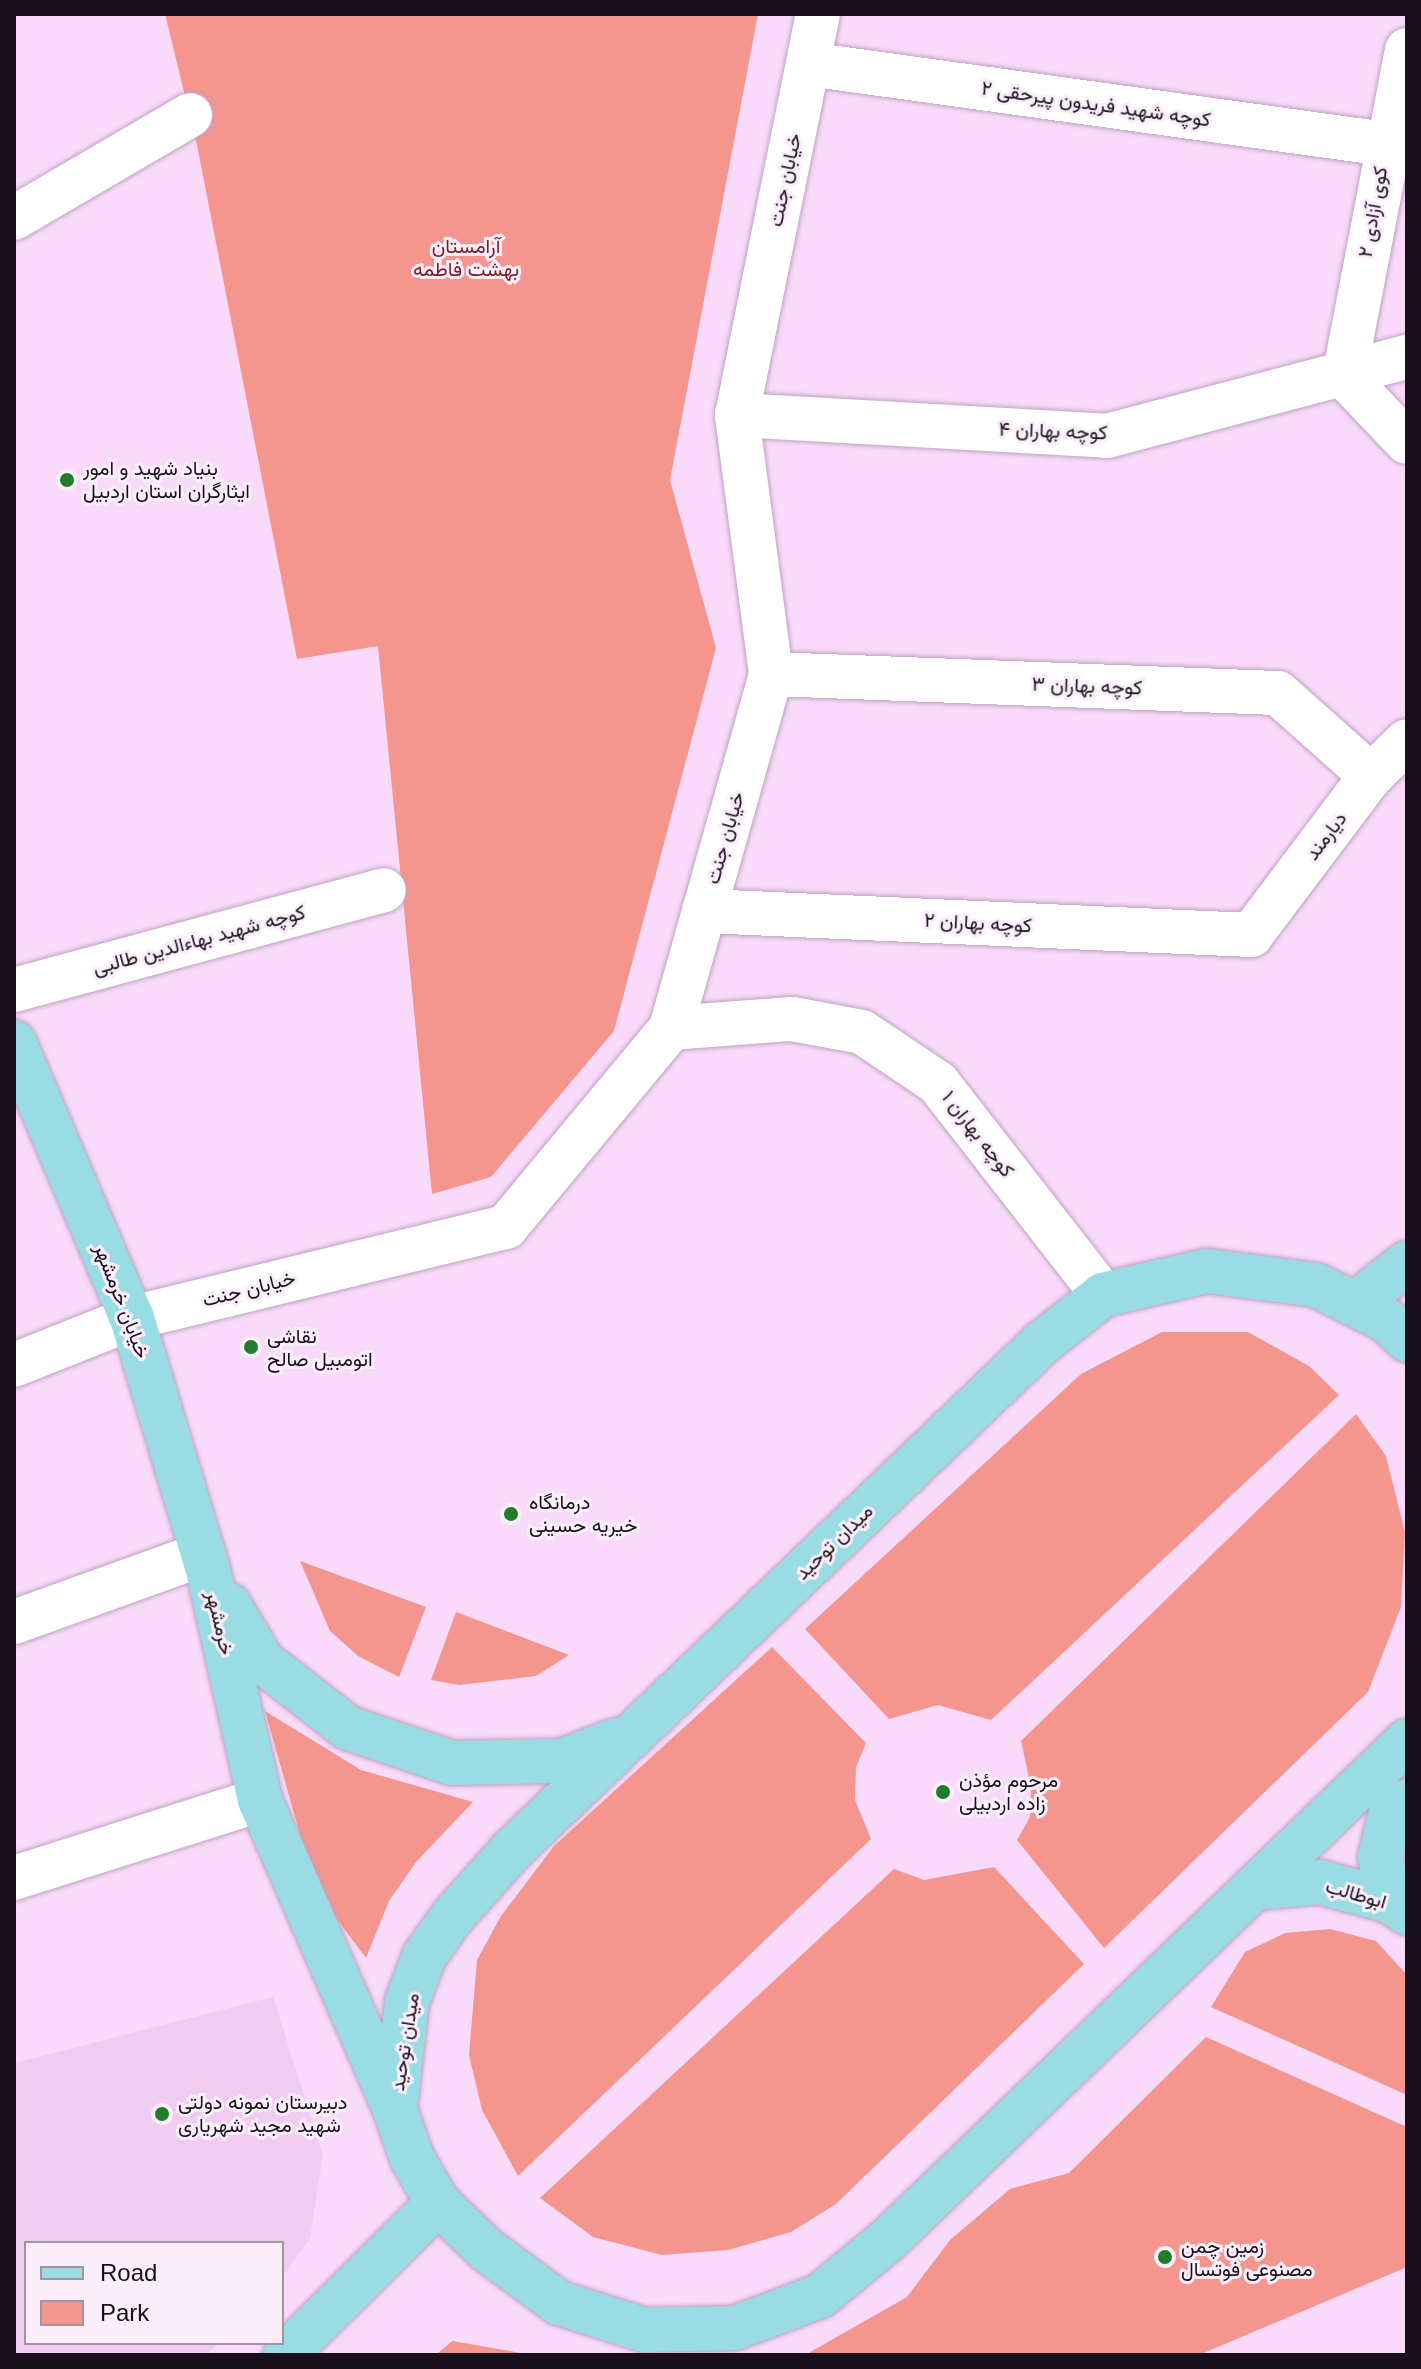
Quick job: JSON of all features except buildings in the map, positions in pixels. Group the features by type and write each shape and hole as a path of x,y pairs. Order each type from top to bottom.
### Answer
{"main road":[{"name":"خیابان خرمشهر","path":"14,1042 132,1318 206,1561"},
{"path":"1356,1303 1407,1263"},
{"name":"میدان توحید","path":"1407,1340 1356,1303 1316,1285 1206,1271 1103,1295 1043,1342 512,1850 424,1957 407,2002 395,2109 412,2158 438,2203 487,2250 559,2303 645,2330 735,2328 820,2296 889,2239 1407,1741"},
{"name":"خرمشهر","path":"206,1561 262,1661 348,1728 452,1763 561,1761 633,1734"},
{"name":"خرمشهر","path":"206,1561 260,1800 395,2109"},
{"path":"1398,1907 1380,1857 1390,1817 1407,1801"},
{"name":"ابوطالب","path":"1254,1888 1320,1882 1398,1907"},
{"path":"285,2355 438,2203"}],"street":[{"name":"خیابان جنت","path":"14,1365 132,1318 506,1227 671,1028 771,674 737,415 818,14"},
{"name":"کوی آزادی ۲","path":"1344,376 1385,144 1407,50"},
{"name":"کوچه شهید فریدون پیرحقی ۲","path":"808,64 1385,144"},
{"path":"14,218 190,115"},
{"name":"کوچه بهاران ۴","path":"737,415 1107,436 1407,357"},
{"path":"1344,376 1407,442"},
{"name":"کوچه بهاران ۳","path":"771,674 1278,693 1371,776"},
{"name":"دیارمند","path":"1251,935 1371,776 1407,741"},
{"name":"کوچه شهید بهاءالدین طالبی","path":"14,990 384,890"},
{"name":"کوچه بهاران ۲","path":"704,911 1251,935"},
{"name":"کوچه بهاران ۱","path":"671,1028 792,1019 862,1032 938,1083 1103,1295"},
{"path":"14,1622 206,1561"},
{"path":"14,1878 260,1800"}],"shaded area":[{"name":"دبیرستان نمونه دولتی شهید مجید شهریاری","path":"273,1997 323,2155 310,2238 284,2274 284,2241 24,2241 24,2345 217,2345 206,2355 14,2355 14,2063"}],"green space":[{"name":"آرامستان بهشت فاطمه","path":"165,14 758,14 670,480 716,648 614,1031 491,1177 432,1194 378,646 297,659 197,145"},
{"path":"1162,1332 1248,1332 1309,1366 1339,1395 991,1720 938,1705 889,1719 805,1629 1081,1374"},
{"path":"1356,1414 1386,1456 1405,1532 1401,1607 1368,1692 1104,1948 1017,1840 1030,1817 1031,1787 1021,1741"},
{"path":"300,1561 426,1607 399,1677 358,1656 330,1631"},
{"path":"456,1612 569,1655 536,1676 459,1685 431,1680"},
{"path":"772,1647 866,1743 856,1767 855,1800 871,1839 518,2176 482,2110 469,2055 477,1960 501,1916 554,1846"},
{"path":"265,1711 361,1770 473,1802 416,1862 389,1901 366,1958 336,1918 301,1838"},
{"path":"994,1867 1084,1964 836,2204 791,2232 728,2250 662,2255 593,2237 540,2198 894,1869 924,1880"},
{"path":"1330,1929 1376,1941 1407,1975 1407,2095 1211,2007 1245,1952 1285,1933"},
{"path":"1206,2037 1407,2127 1407,2267 1199,2355 805,2355 907,2297 950,2240 1010,2189 1069,2173"},
{"path":"452,2341 533,2355 436,2355"}],"place":[{"name":"بنیاد شهید و امور ایثارگران استان اردبیل","path":"67,480"},
{"name":"نقاشی اتومبیل صالح","path":"251,1347"},
{"name":"درمانگاه خیریه حسینی","path":"511,1514"},
{"name":"مرحوم مؤذن زاده اردبیلی","path":"943,1792"},
{"name":"دبیرستان نمونه دولتی شهید مجید شهریاری","path":"162,2114"},
{"name":"زمین چمن مصنوعی فوتسال","path":"1165,2257"}]}
